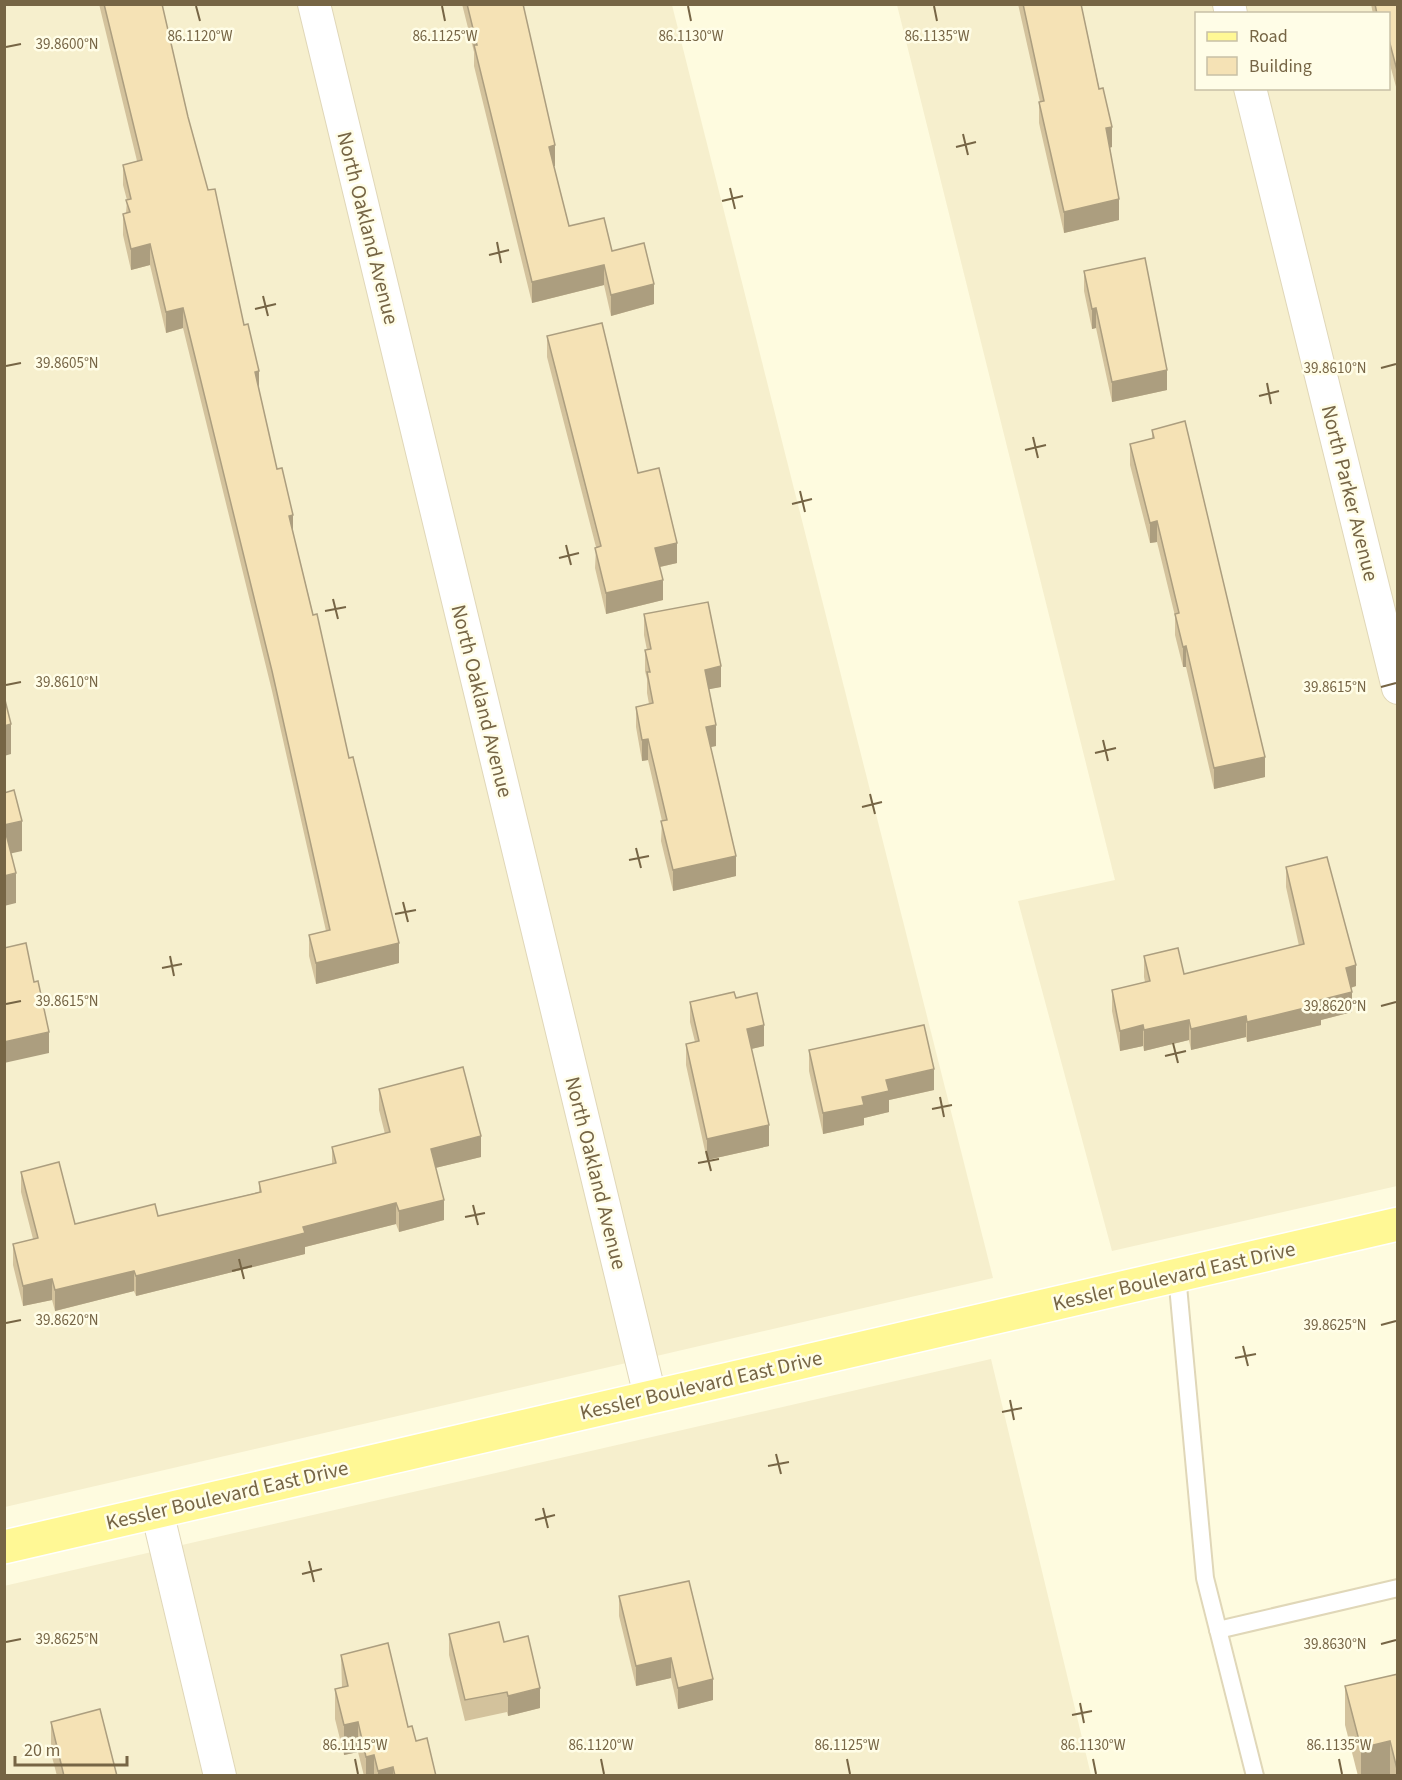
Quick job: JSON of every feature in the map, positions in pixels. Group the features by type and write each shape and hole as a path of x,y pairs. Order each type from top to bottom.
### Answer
{"main road":[{"name":"Kessler Boulevard East Drive","path":"4,1547 1398,1224"}],"street":[{"name":"North Oakland Avenue","path":"314,4 650,1396"},
{"name":"North Parker Avenue","path":"1250,90 1398,687"},
{"path":"157,1511 220,1776"}],"lane":[{"path":"1178,1275 1205,1578 1255,1776"},
{"path":"1218,1630 1398,1587"}],"shaded area":[{"path":"4,5 672,5 993,1278 5,1507"},
{"path":"897,5 1397,5 1397,1186 1112,1251 1018,901 1115,880"},
{"path":"991,1359 1091,1775 5,1775 4,1586"}],"building":[{"path":"104,4 162,4 188,117 208,190 215,189 244,325 248,324 259,371 255,372 277,469 282,468 293,515 289,516 313,615 317,614 349,758 353,757 399,943 316,963 309,935 330,930 272,671 183,308 166,312 150,244 131,249 123,214 130,212 126,200 131,199 123,165 142,160"},
{"path":"467,4 523,4 555,145 549,147 569,226 604,218 612,251 644,243 654,284 611,295 604,265 532,282 474,45 477,45"},
{"path":"1023,4 1081,4 1099,89 1103,88 1112,127 1106,128 1119,199 1064,212 1039,102 1044,101"},
{"path":"1375,4 1398,4 1398,74 1390,44 1390,12 1377,12"},
{"path":"1145,258 1167,370 1112,382 1096,308 1092,309 1084,271"},
{"path":"602,323 638,473 659,468 677,543 655,548 663,580 606,593 595,548 601,546 547,336"},
{"path":"1185,421 1265,757 1214,768 1186,646 1183,647 1175,614 1179,613 1157,521 1150,523 1130,444 1154,438 1152,430"},
{"path":"708,602 721,666 705,670 716,725 706,727 736,856 673,870 661,821 667,820 648,739 642,740 636,707 653,703 645,650 651,649 644,614"},
{"path":"4,696 11,724 4,726"},
{"path":"14,790 22,821 4,825 4,793"},
{"path":"4,826 16,873 4,876"},
{"path":"1327,857 1356,965 1346,968 1352,992 1320,1000 1321,1004 1247,1022 1246,1016 1191,1029 1189,1020 1144,1030 1143,1025 1120,1031 1112,990 1150,981 1144,956 1178,948 1184,974 1304,944 1286,867"},
{"path":"26,943 34,982 38,981 49,1032 4,1042 4,948"},
{"path":"734,992 736,998 757,993 764,1025 747,1029 769,1125 707,1139 686,1044 699,1041 690,1002"},
{"path":"924,1025 934,1069 886,1080 889,1091 862,1097 864,1105 823,1113 809,1050"},
{"path":"463,1067 481,1136 431,1149 444,1200 399,1211 396,1203 303,1227 305,1233 136,1276 134,1271 55,1290 52,1279 23,1286 13,1244 38,1238 21,1172 59,1162 75,1224 155,1204 158,1216 261,1192 259,1182 336,1163 332,1147 390,1132 379,1089"},
{"path":"689,1581 713,1679 678,1688 671,1658 636,1666 619,1596"},
{"path":"499,1622 504,1642 528,1636 540,1688 508,1696 507,1692 465,1700 449,1634"},
{"path":"388,1643 408,1727 412,1726 416,1741 427,1738 436,1776 395,1776 393,1767 378,1771 374,1755 366,1757 358,1722 344,1725 335,1689 348,1686 341,1655"},
{"path":"1398,1674 1398,1773 1390,1741 1361,1748 1345,1686"},
{"path":"100,1709 117,1776 64,1776 51,1722"}]}
